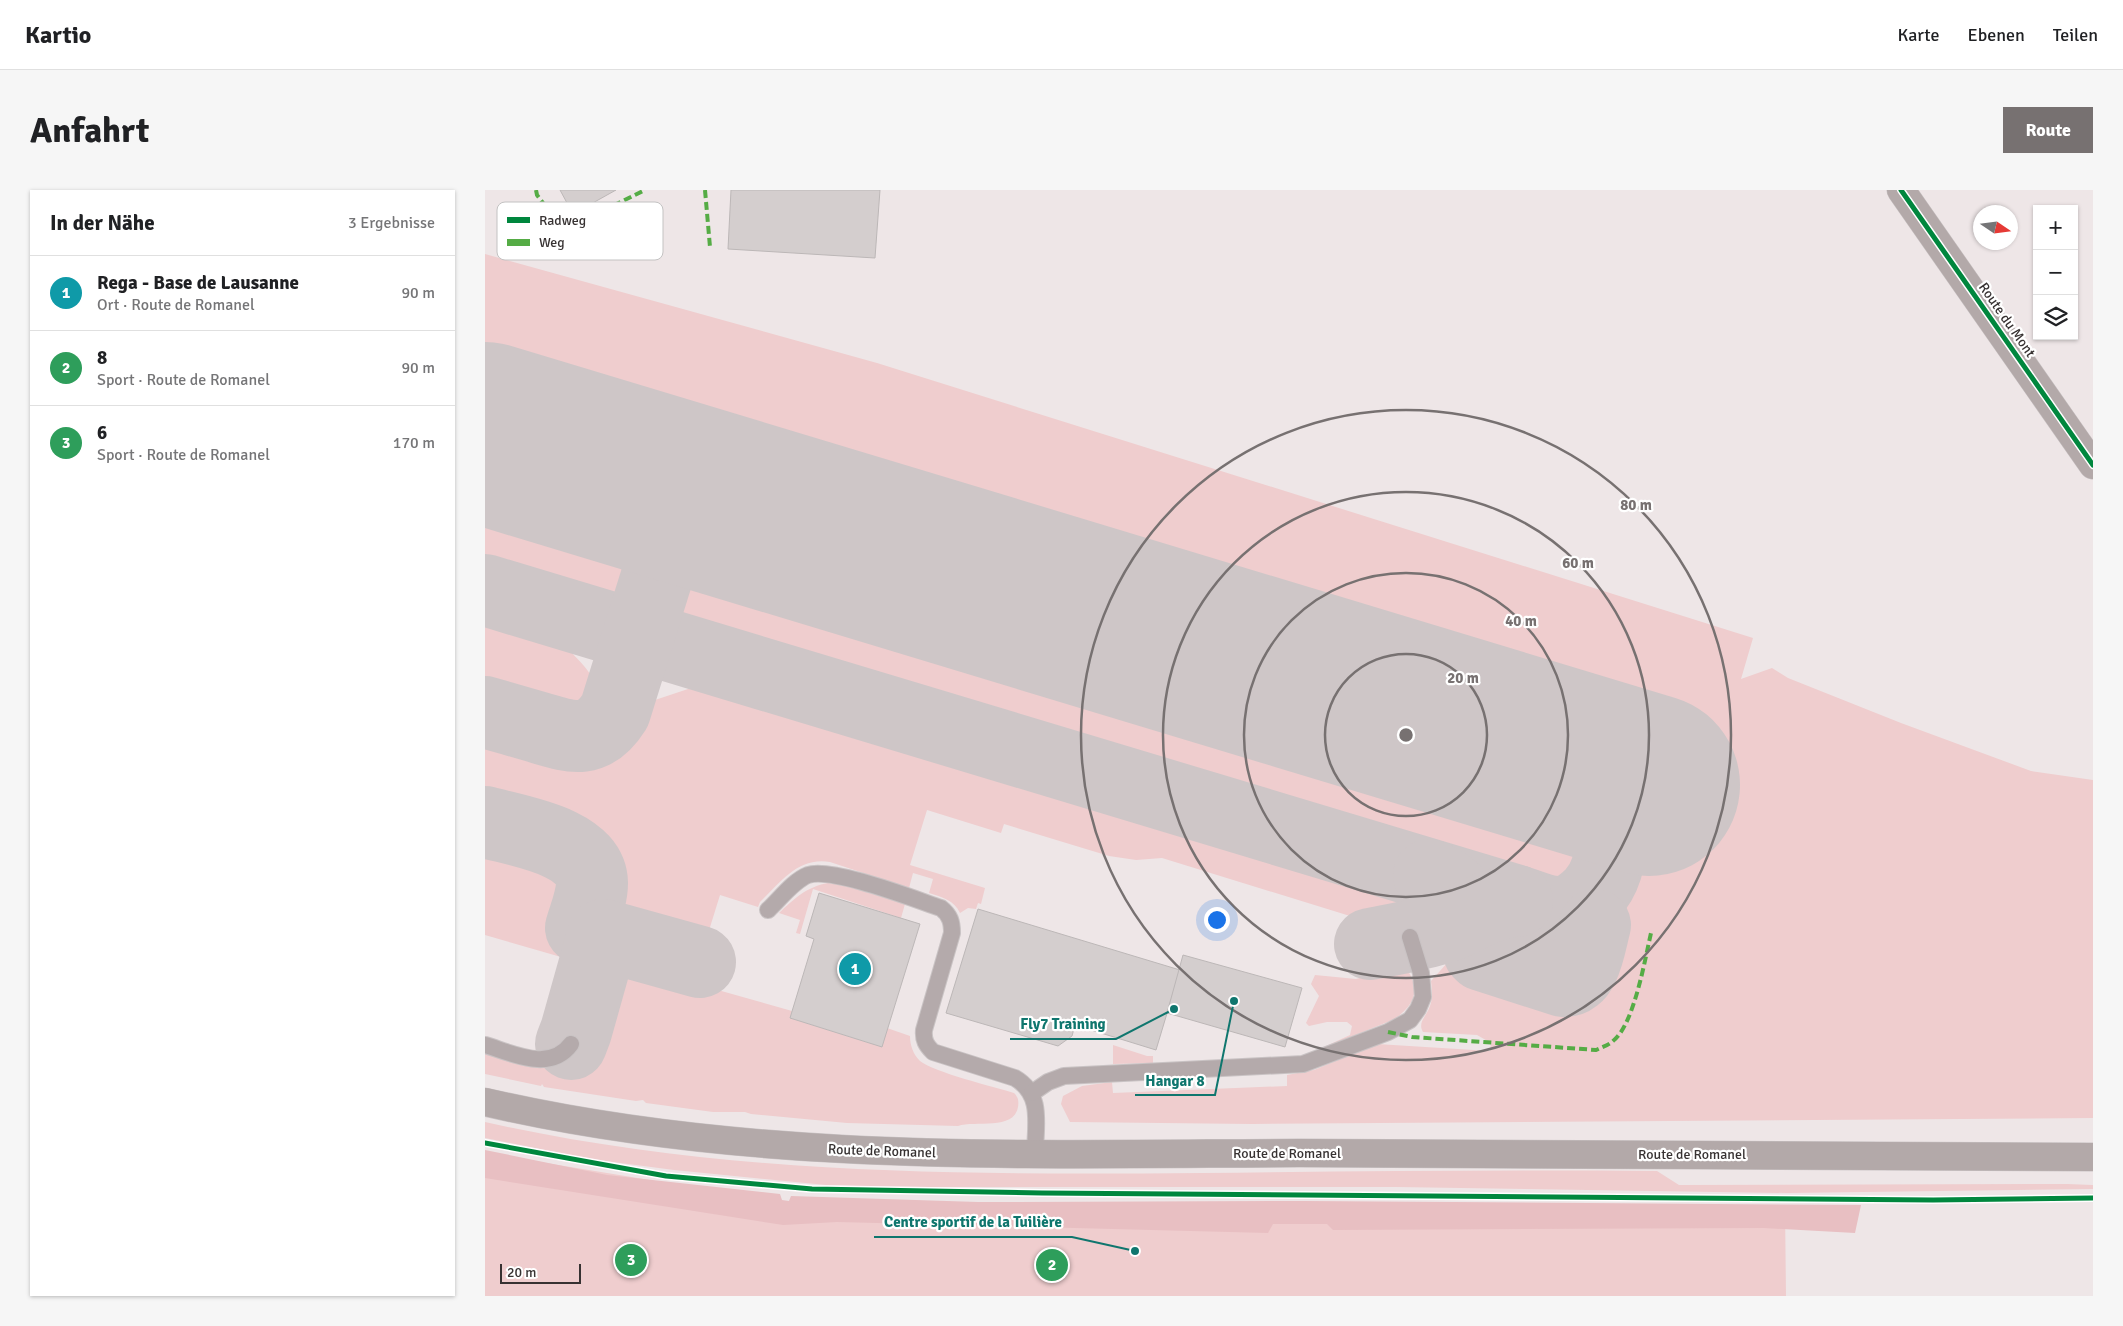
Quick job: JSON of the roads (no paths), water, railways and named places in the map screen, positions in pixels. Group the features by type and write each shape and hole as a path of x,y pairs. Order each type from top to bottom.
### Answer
{"main road":[{"name":"Route du Mont","path":"1901,190 2093,465"},
{"name":"Route de Romanel","path":"485,1102 617,1127 808,1148 1035,1155 1539,1153 2093,1157"}],"lane":[{"path":"768,910 796,883 806,876 815,873 839,876 941,908 948,914 952,922 952,933 923,1030 923,1039 927,1047 943,1057 1015,1078 1025,1084 1036,1106 1035,1155"},
{"path":"1031,1093 1048,1082 1064,1076 1303,1064 1388,1032 1410,1020 1418,1009 1423,997 1421,973 1410,937"},
{"path":"485,1045 531,1059 541,1060 556,1056 571,1044"}],"place":[{"name":"Rega - Base de Lausanne","path":"855,969"},
{"name":"Hangar 8","path":"1234,1001"},
{"name":"Fly7 Training","path":"1174,1009"},
{"name":"Centre sportif de la Tuilière","path":"1135,1251"},
{"name":"6","path":"631,1260"},
{"name":"8","path":"1052,1265"}]}
